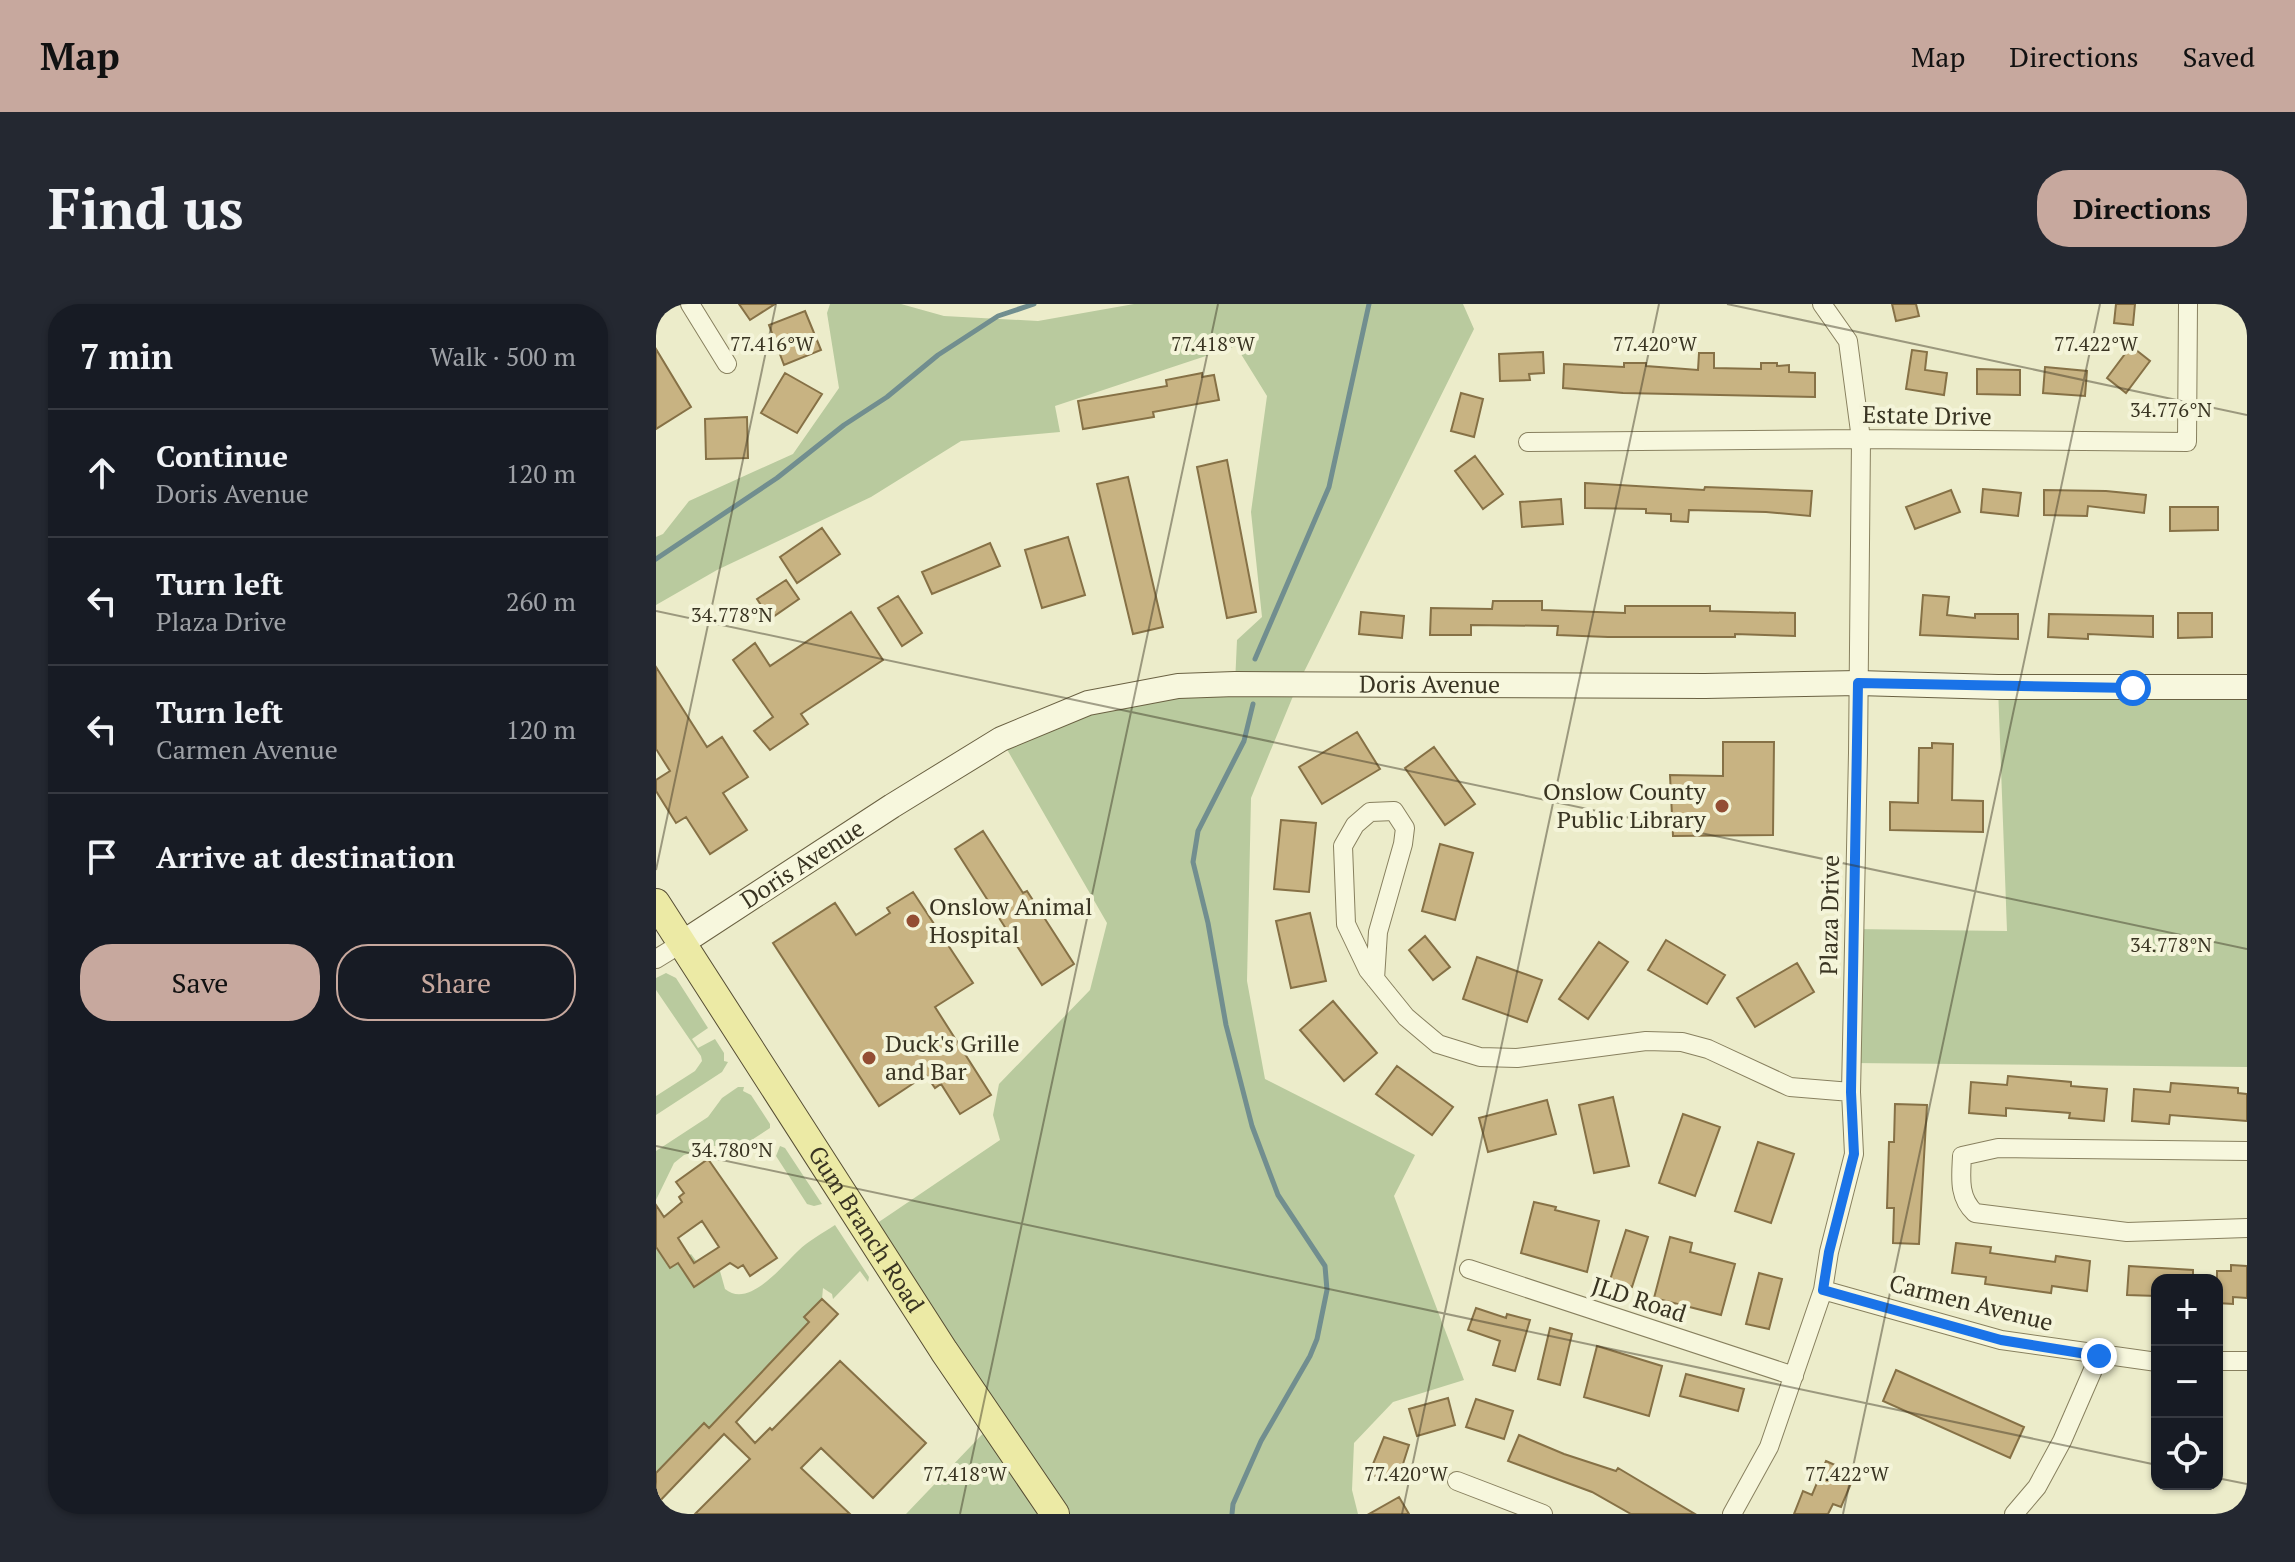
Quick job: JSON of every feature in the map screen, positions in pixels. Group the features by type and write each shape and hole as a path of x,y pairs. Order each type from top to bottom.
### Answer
{"main road":[{"name":"Gum Branch Road","path":"656,903 944,1351 1055,1514"}],"street":[{"path":"690,304 727,364"},
{"name":"Plaza Drive","path":"1732,1514 1769,1447 1794,1376 1823,1290 1829,1252 1854,1154 1851,1092 1861,439 1848,341 1822,304"},
{"name":"Estate Drive","path":"1528,442 1861,439 2187,442 2188,304"},
{"name":"Doris Avenue","path":"682,943 973,756 1019,731 1088,703 1178,686 1858,683 2247,687"},
{"path":"1375,979 1378,932 1405,828 1394,811 1370,812 1355,825 1343,846 1346,924 1368,970 1375,979 1406,1017 1438,1044 1480,1057 1517,1058 1646,1041 1682,1042 1708,1049 1790,1087 1851,1092"},
{"path":"656,959 682,943"},
{"path":"2247,1151 1998,1148 1962,1156 1961,1188 1967,1205 1975,1213 2127,1232 2247,1228"},
{"name":"JLD Road","path":"1469,1269 1794,1376"},
{"name":"Carmen Avenue","path":"1823,1290 2001,1340 2151,1361"},
{"path":"2014,1514 2037,1487 2062,1441 2099,1356"},
{"path":"2223,1361 2247,1361"},
{"path":"1457,1481 1543,1514"}],"green space":[{"path":"830,304 901,304 944,316 1038,321 1134,304 1463,304 1474,329 1298,684 1251,798 1247,981 1265,1079 1415,1155 1394,1196 1464,1380 1393,1402 1354,1443 1352,1490 1358,1514 906,1514 993,1423 867,1230 1000,1140 993,1115 999,1084 1090,990 1107,923 1001,739 1088,703 1235,684 1237,640 1262,617 1251,512 1267,396 1236,346 1055,406 1060,432 961,441 871,497 717,570 656,605 656,537 663,534 689,501 793,454 839,388 827,313"},
{"path":"1998,687 2247,687 2247,1067 1852,1063 1853,929 2007,931"},
{"path":"666,973 676,978 708,1028 692,1039 698,1048 715,1039 724,1053 724,1061 728,1062 722,1072 656,1115 656,1096 695,1071 702,1061 656,990 656,978"},
{"path":"738,1087 744,1087 743,1091 751,1095 770,1128 747,1143 714,1146 684,1155 674,1163 656,1200 656,1151 708,1117 722,1098"},
{"path":"780,1146 785,1148 822,1204 807,1204 776,1156"},
{"path":"835,1225 869,1277 868,1282 860,1271 833,1299 832,1294 823,1288 822,1299 804,1317 809,1322 709,1428 703,1423 656,1473 656,1247 670,1268 691,1254 697,1262 683,1271 694,1286 708,1254 720,1271 725,1289 734,1294 744,1294 764,1283 802,1247"}],"building":[{"path":"739,304 775,304 750,320"},
{"path":"1892,304 1916,304 1919,316 1896,321"},
{"path":"2116,304 2135,304 2133,325 2114,323"},
{"path":"805,311 821,350 784,365 769,325"},
{"path":"2131,346 2150,361 2126,393 2107,378"},
{"path":"656,349 691,407 656,429"},
{"path":"1912,350 1927,352 1925,370 1947,373 1944,395 1906,389"},
{"path":"1543,352 1544,373 1529,374 1530,380 1500,381 1499,354"},
{"path":"1699,353 1714,353 1714,368 1761,369 1761,363 1777,363 1777,366 1789,365 1789,372 1815,373 1815,397 1623,393 1563,388 1564,364 1624,367 1624,363 1646,363 1646,366 1698,370"},
{"path":"2045,367 2087,371 2085,396 2043,393"},
{"path":"1977,369 2020,370 2020,395 1977,394"},
{"path":"785,373 822,394 797,433 761,413"},
{"path":"1202,373 1202,377 1214,375 1219,400 1153,412 1154,417 1083,429 1078,401 1167,386 1166,380"},
{"path":"1461,393 1483,399 1474,437 1451,431"},
{"path":"747,417 748,458 706,459 705,419"},
{"path":"1475,456 1503,494 1483,509 1455,471"},
{"path":"1227,460 1256,612 1227,618 1197,467"},
{"path":"1128,477 1163,627 1133,634 1097,484"},
{"path":"1585,483 1704,490 1705,487 1812,491 1810,516 1689,510 1688,522 1671,521 1671,514 1646,513 1646,509 1585,508"},
{"path":"1983,489 2021,493 2018,516 1981,512"},
{"path":"1951,490 1960,512 1915,529 1906,507"},
{"path":"2044,490 2146,495 2144,513 2088,506 2087,516 2044,515"},
{"path":"1561,499 1563,524 1522,527 1520,502"},
{"path":"2170,507 2218,507 2218,530 2170,531"},
{"path":"822,528 840,554 797,583 780,557"},
{"path":"1068,537 1085,595 1042,608 1025,550"},
{"path":"990,543 1000,566 932,594 922,572"},
{"path":"786,580 799,599 770,619 757,599"},
{"path":"1923,595 1949,597 1947,615 1975,618 1975,614 2018,614 2018,639 1920,635"},
{"path":"898,596 922,633 902,646 878,608"},
{"path":"1493,601 1542,601 1542,610 1625,613 1625,606 1710,606 1710,611 1795,613 1795,636 1608,637 1557,635 1558,626 1471,625 1471,635 1430,635 1431,608 1492,609"},
{"path":"851,612 883,660 801,714 808,724 770,750 754,731 773,717 733,660 755,643 770,666"},
{"path":"1361,612 1404,616 1402,638 1359,634"},
{"path":"2178,613 2212,613 2212,637 2178,638"},
{"path":"2049,614 2153,616 2153,637 2088,634 2088,639 2048,637"},
{"path":"656,667 707,747 722,737 748,777 723,793 747,830 710,854 686,817 676,823 656,791 656,780 670,771 656,749"},
{"path":"1357,732 1380,769 1322,804 1299,767"},
{"name":"Onslow County Public Library","path":"1723,742 1774,742 1773,835 1673,836 1670,775 1723,776"},
{"path":"1932,743 1953,744 1952,800 1983,801 1983,832 1890,830 1890,802 1918,803 1919,748 1932,748"},
{"path":"1434,747 1475,804 1445,825 1405,768"},
{"path":"1281,820 1316,823 1309,892 1274,889"},
{"path":"983,831 1023,893 1027,891 1074,964 1042,985 955,849"},
{"path":"1440,844 1473,853 1455,920 1422,911"},
{"path":"913,892 973,983 935,1007 991,1095 960,1114 941,1084 935,1088 926,1075 879,1106 773,943 835,903 856,935 890,913 887,908"},
{"path":"1310,913 1326,981 1291,988 1276,921"},
{"path":"1425,936 1450,967 1433,980 1409,950"},
{"path":"1666,940 1725,975 1707,1004 1648,970"},
{"path":"1599,942 1628,962 1588,1019 1559,999"},
{"path":"1477,957 1542,980 1527,1022 1463,999"},
{"path":"1797,963 1814,992 1755,1027 1737,998"},
{"path":"1333,1001 1377,1053 1344,1081 1300,1030"},
{"path":"1397,1066 1453,1107 1432,1135 1376,1094"},
{"path":"2008,1076 2107,1089 2104,1121 2069,1118 2070,1113 2006,1108 2006,1116 1969,1113 1971,1082 2007,1085"},
{"path":"2171,1083 2238,1088 2238,1093 2247,1094 2247,1121 2170,1115 2169,1124 2132,1121 2134,1089 2170,1092"},
{"path":"1613,1097 1629,1166 1594,1173 1579,1105"},
{"path":"1547,1100 1556,1134 1488,1152 1479,1118"},
{"path":"1895,1104 1927,1105 1919,1244 1893,1243 1894,1208 1887,1208 1889,1142 1894,1142"},
{"path":"1683,1114 1720,1127 1695,1196 1659,1183"},
{"path":"1758,1142 1794,1154 1771,1223 1735,1211"},
{"path":"708,1159 777,1258 750,1276 743,1265 738,1268 730,1263 694,1287 678,1263 670,1268 656,1247 656,1205 664,1217 682,1202 679,1197 684,1193 676,1182","holes":["702,1221 719,1247 694,1263 678,1238"]},
{"path":"1534,1202 1599,1221 1587,1272 1521,1253"},
{"path":"1626,1230 1648,1237 1632,1287 1610,1280"},
{"path":"1670,1237 1692,1243 1690,1252 1735,1264 1721,1315 1654,1298"},
{"path":"1956,1243 1991,1247 1990,1253 2055,1262 2056,1256 2090,1261 2087,1291 2052,1286 2051,1293 1985,1284 1986,1277 1952,1273"},
{"path":"2231,1265 2247,1266 2247,1298 2233,1297 2233,1304 2223,1303 2223,1274 2217,1274 2217,1271 2231,1271"},
{"path":"2129,1266 2193,1270 2193,1274 2151,1274 2151,1296 2127,1295"},
{"path":"1759,1273 1782,1279 1769,1329 1746,1324"},
{"path":"822,1299 838,1314 736,1422 755,1443 770,1428 772,1430 840,1361 926,1443 873,1498 821,1448 801,1468 850,1514 695,1514 750,1459 724,1434 656,1505 656,1473 704,1423 709,1428 809,1322 804,1317"},
{"path":"1476,1308 1506,1318 1507,1314 1530,1320 1515,1371 1493,1365 1500,1341 1468,1330"},
{"path":"1550,1328 1572,1334 1560,1385 1538,1379"},
{"path":"1597,1346 1662,1366 1649,1416 1584,1397"},
{"path":"1896,1370 2024,1427 2010,1458 1883,1401"},
{"path":"1686,1374 1744,1389 1738,1411 1680,1396"},
{"path":"1448,1398 1455,1425 1417,1436 1409,1409"},
{"path":"1476,1399 1513,1411 1504,1439 1466,1427"},
{"path":"1519,1435 1564,1454 1616,1471 1618,1468 1695,1514 1631,1514 1592,1492 1508,1461"},
{"path":"1384,1437 1409,1445 1397,1483 1369,1474"},
{"path":"1826,1461 1855,1474 1841,1507 1833,1504 1828,1514 1794,1514 1803,1491 1812,1495"},
{"path":"1399,1497 1409,1514 1369,1514"}],"waterway":[{"path":"656,559 777,478 844,425 887,397 938,355 998,316 1034,304"},
{"path":"1255,659 1329,487 1369,304"},
{"path":"1232,1514 1233,1504 1261,1441 1310,1356 1317,1339 1327,1290 1325,1266 1278,1195 1252,1126 1226,1025 1208,923 1193,862 1198,831 1244,741 1253,704"}],"place":[{"name":"Onslow County Public Library","path":"1722,806"},
{"name":"Onslow Animal Hospital","path":"913,921"},
{"name":"Duck's Grille and Bar","path":"869,1058"}],"route":[{"path":"2099,1356 2001,1340 1823,1290 1829,1252 1854,1154 1851,1092 1858,683 2133,688"}]}
